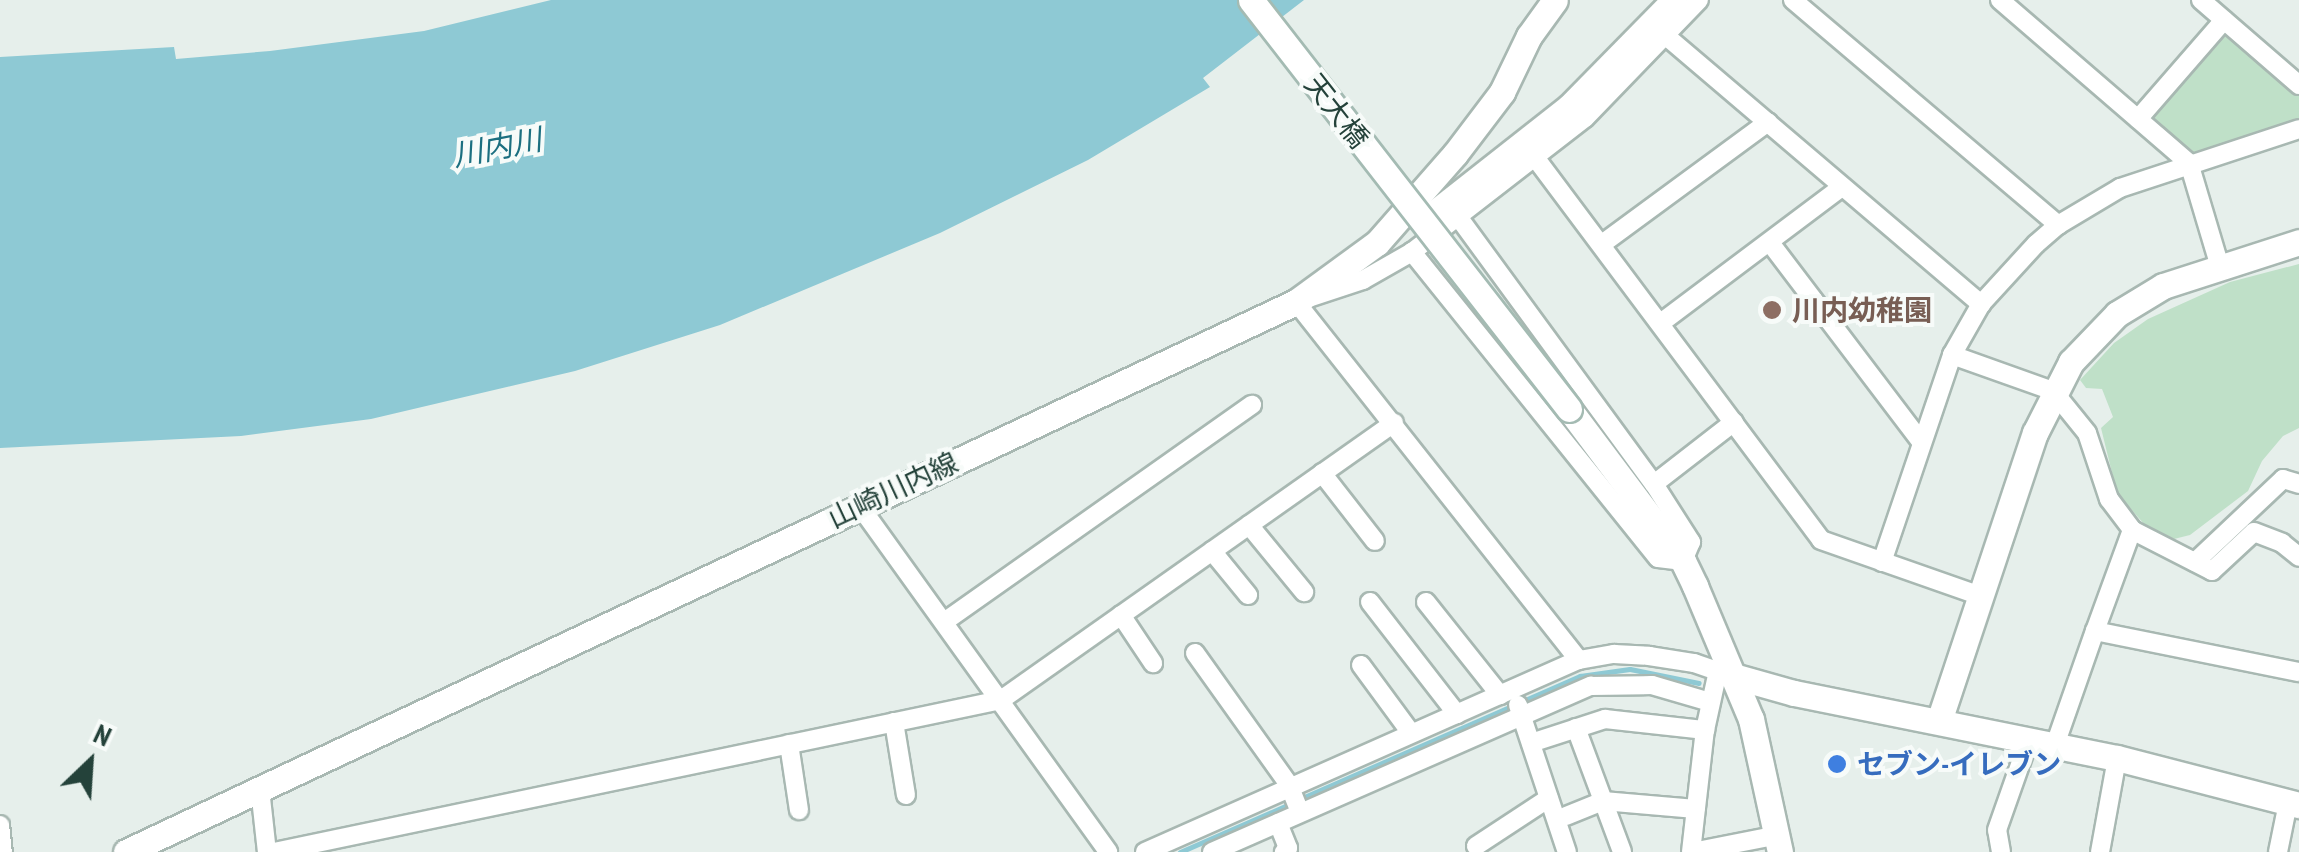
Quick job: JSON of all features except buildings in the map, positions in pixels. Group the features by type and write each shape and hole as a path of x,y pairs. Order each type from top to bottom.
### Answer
{"street":[{"name":"天大橋","path":"1251,0 1682,561 1727,674 1752,719 1780,844"},
{"name":"山崎川内線","path":"126,852 1296,302 1377,243 1455,154 1502,92 1536,23 1555,0"},
{"path":"1579,660 1296,302 1363,280 1412,252 1537,160 1699,0"},
{"path":"1793,0 2058,225"},
{"path":"2000,0 2189,163 2220,267"},
{"path":"2201,0 2299,84"},
{"path":"1424,222 1568,107 1672,4"},
{"path":"2138,120 2224,20"},
{"path":"1666,36 1981,304"},
{"path":"1602,244 1768,122"},
{"path":"1882,562 1920,440 1952,355 1981,304 2058,225 2120,188 2299,130"},
{"path":"1537,160 1662,322 1821,540 1981,596"},
{"path":"1662,322 1842,187"},
{"path":"1412,252 1658,558 1682,561 1691,542 1654,484 1459,218"},
{"path":"1939,721 2053,391 2092,336 2117,314 2163,286 2299,242"},
{"path":"1771,244 1920,440"},
{"path":"1952,355 2053,391 2087,433 2108,499 2132,530 2212,571 2254,532 2282,543 2299,557"},
{"path":"944,622 1252,404"},
{"path":"260,788 271,852 1001,700 1394,422"},
{"path":"1654,484 1734,422"},
{"path":"1322,473 1375,541"},
{"path":"2195,562 2283,479 2299,484"},
{"path":"859,506 1108,852"},
{"path":"1249,525 1304,592"},
{"path":"2001,852 1997,830 2095,632 2132,530"},
{"path":"1212,551 1248,595"},
{"path":"1370,602 1457,714"},
{"path":"1426,602 1521,714 1567,852"},
{"path":"1122,615 1153,663"},
{"path":"2095,632 2299,672"},
{"path":"1195,653 1289,785 1300,812"},
{"path":"1145,852 1289,785 1579,660 1614,654 1649,656 2117,758 2294,804 2278,852"},
{"path":"1361,665 1411,734"},
{"path":"1727,674 1710,702 1692,852 1780,844"},
{"path":"1212,852 1591,686 1618,682 1652,685 1710,702"},
{"path":"1530,743 1605,719 1705,730"},
{"path":"894,722 906,796"},
{"path":"1576,728 1622,852"},
{"path":"789,744 799,810"},
{"path":"2100,852 2117,758"},
{"path":"1476,846 1549,798"},
{"path":"1566,816 1603,801 1696,809"},
{"path":"1278,823 1288,848 1284,852"},
{"path":"0,824 4,852"}],"green space":[{"path":"2229,32 2299,93 2299,124 2196,155 2187,153 2153,123 2151,113 2221,33"},
{"path":"2299,264 2299,428 2283,436 2262,461 2248,491 2190,535 2174,539 2144,524 2117,493 2101,428 2113,417 2102,389 2086,388 2080,380 2114,343 2148,319 2230,282"}],"water":[{"name":"川内川","path":"551,0 1304,0 1203,78 1210,87 1088,160 940,233 720,325 575,371 371,419 241,436 0,448 0,57 174,47 176,59 270,51 424,31"}],"waterway":[{"path":"1302,798 1580,676 1630,669 1699,683"},
{"path":"1180,852 1292,803"}],"place":[{"name":"川内幼稚園","path":"1772,310"},
{"name":"セブン-イレブン","path":"1837,764"}]}
